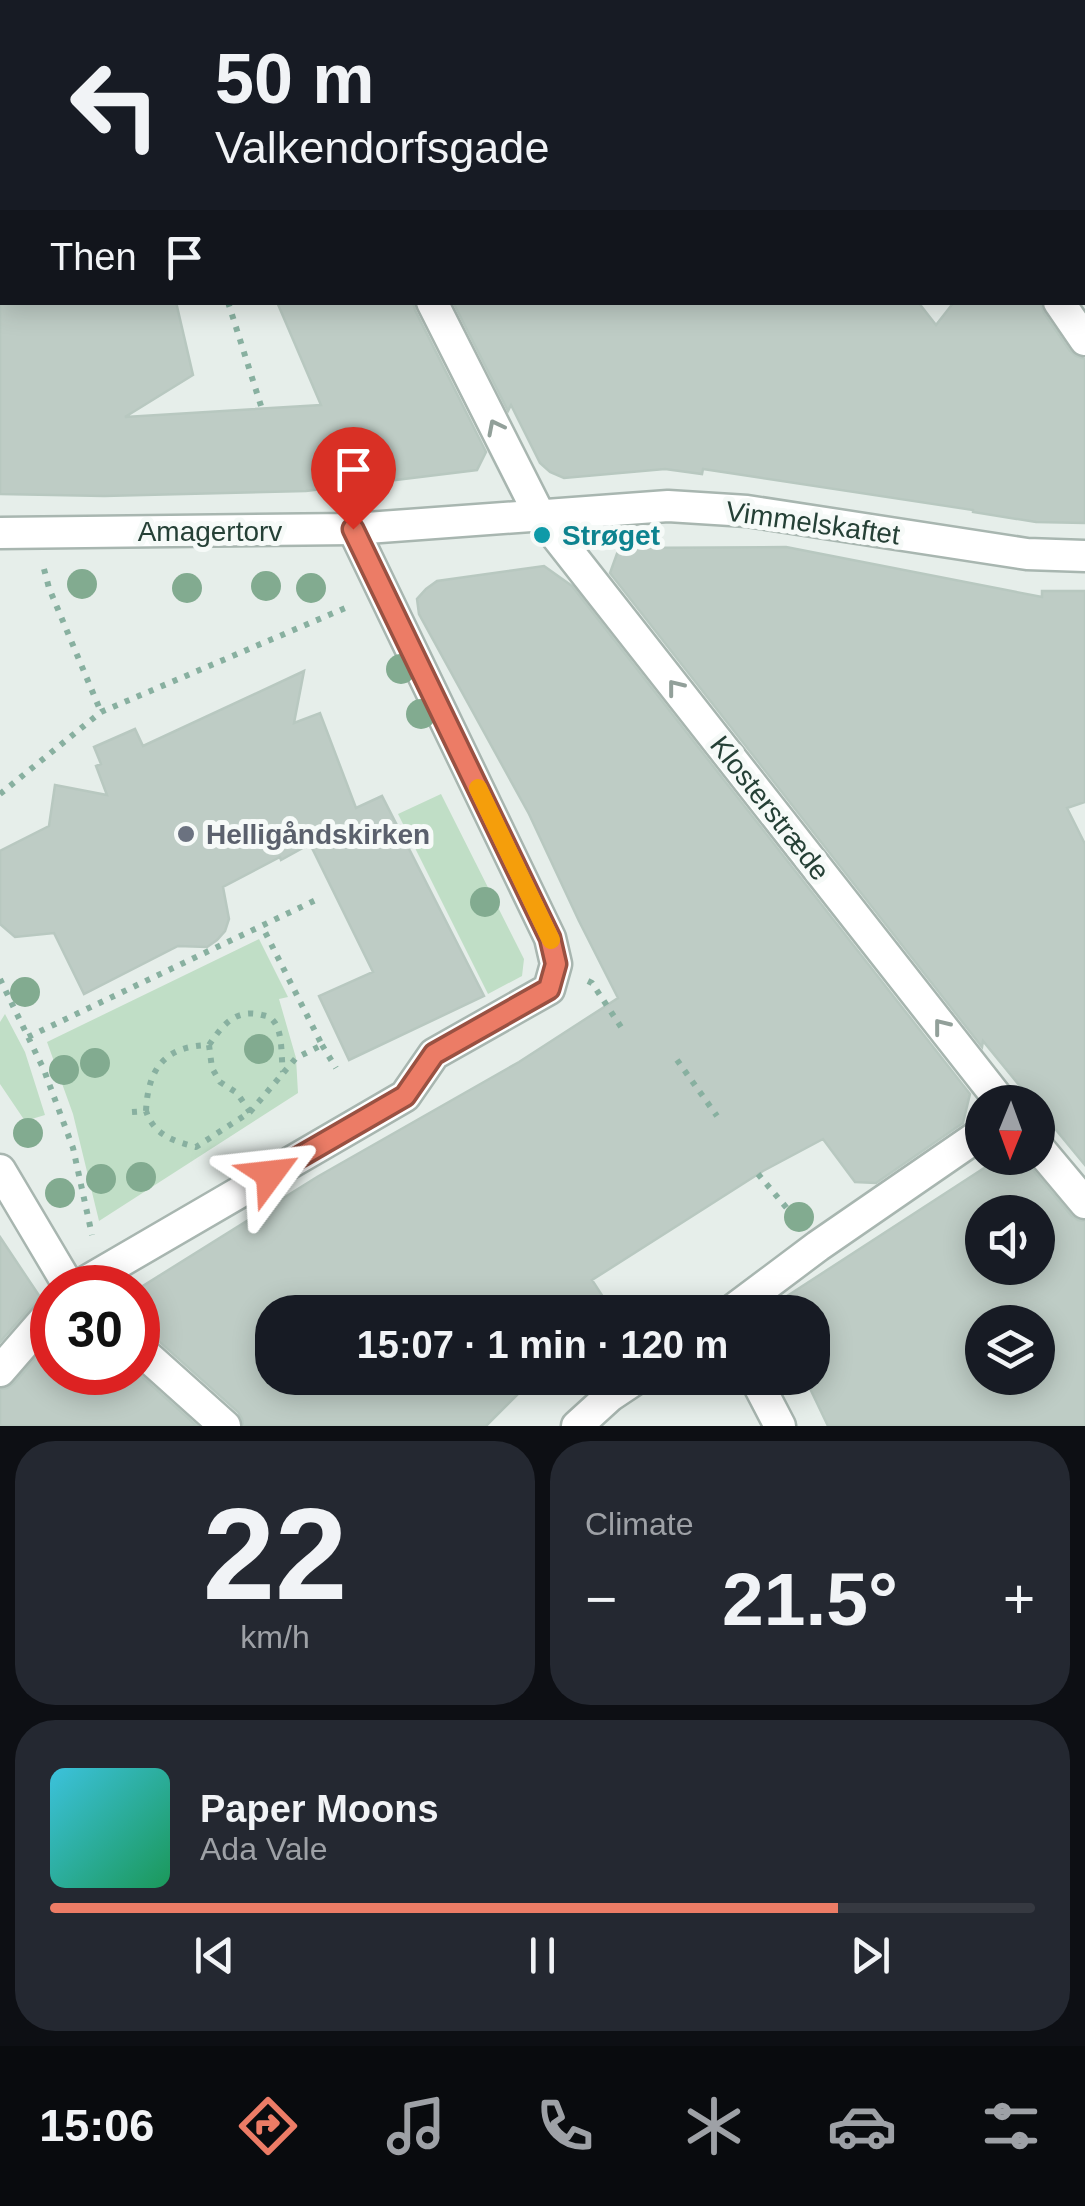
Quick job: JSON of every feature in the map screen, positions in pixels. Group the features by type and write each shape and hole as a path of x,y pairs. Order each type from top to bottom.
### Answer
{"street":[{"name":"Klosterstræde","path":"434,305 539,514 988,1085"},
{"path":"1062,305 1085,340"},
{"name":"Vimmelskaftet","path":"539,514 668,506 747,511 1027,554 1085,556"},
{"name":"Amagertorv","path":"0,534 353,529 539,514"},
{"path":"111,1265 405,1096 434,1054 549,989 556,964 550,938 353,529"},
{"path":"753,1295 965,1144"},
{"path":"1055,1167 1085,1203"},
{"path":"0,1170 59,1265"},
{"path":"0,1371 30,1337"},
{"path":"160,1368 226,1426"},
{"path":"576,1426 612,1395"},
{"path":"764,1395 780,1426"}],"path":[{"path":"229,305 262,409"},
{"path":"37,532 48,588 101,712"},
{"path":"0,794 101,712 382,589"},
{"path":"28,1037 320,898"},
{"path":"262,926 336,1068"},
{"path":"556,964 592,983 622,1030"},
{"path":"0,979 44,1070 73,1148 100,1265"},
{"path":"250,1112 220,1082 212,1068 208,1045 222,1025 238,1015 268,1016 278,1026 283,1073"},
{"path":"208,1045 172,1051 157,1067 147,1090 147,1116 158,1132 175,1142 196,1147 250,1112 296,1058 322,1045"},
{"path":"677,1060 717,1116"},
{"path":"132,1112 146,1111"},
{"path":"758,1174 818,1246"}],"green space":[{"path":"441,794 524,959 522,976 488,994 398,814"},
{"path":"259,939 288,997 279,999 296,1058 298,1093 99,1221 73,1114 47,1042"},
{"path":"5,1014 25,1052 45,1115 25,1121 0,1084 0,1022"}],"building":[{"path":"0,305 177,305 193,375 125,417 321,405 278,305 414,305 486,452 477,470 306,491 104,496 0,494"},
{"path":"455,305 920,305 936,325 952,305 1041,305 1070,351 1085,359 1085,523 1036,522 703,469 702,474 665,469 564,478 540,463 511,405 508,411"},
{"path":"786,547 1042,597 1042,591 1085,591 1085,802 1067,808 1085,844 1085,1165 1055,1129 1055,1085 1019,1085 983,1041 982,1047 610,573 619,548"},
{"path":"544,566 572,586 965,1088 965,1115 963,1123 876,1183 855,1182 823,1139 763,1171 592,1280 602,1295 255,1295 255,1395 517,1395 486,1426 243,1426 238,1412 160,1342 160,1275 317,1177 519,1062 618,998 529,814 419,614 417,599 437,581"},
{"name":"Helligåndskirken","path":"304,671 294,723 320,713 356,808 382,796 484,996 349,1060 319,996 373,972 310,844 223,887 229,919 225,931 207,947 178,946 84,994 54,933 15,937 0,924 0,851 49,826 55,785 107,795 96,766 101,764 94,747 135,729 143,746"},
{"path":"973,1175 1037,1175 1054,1195 965,1195 965,1285 1055,1285 1055,1196 1071,1215 1085,1221 1085,1426 828,1426 813,1395 830,1395 830,1295 789,1295"},
{"path":"0,1237 30,1282 30,1308 0,1342"},
{"path":"30,1364 30,1395 160,1393 197,1426 0,1426 0,1389 14,1383"}],"slow traffic":[{"path":"478,788 551,940"}],"place":[{"name":"Strøget","path":"542,535"},
{"name":"Helligåndskirken","path":"186,834"}],"route":[{"path":"270,1174 405,1096 434,1054 549,989 556,964 550,938 353,529"}]}
